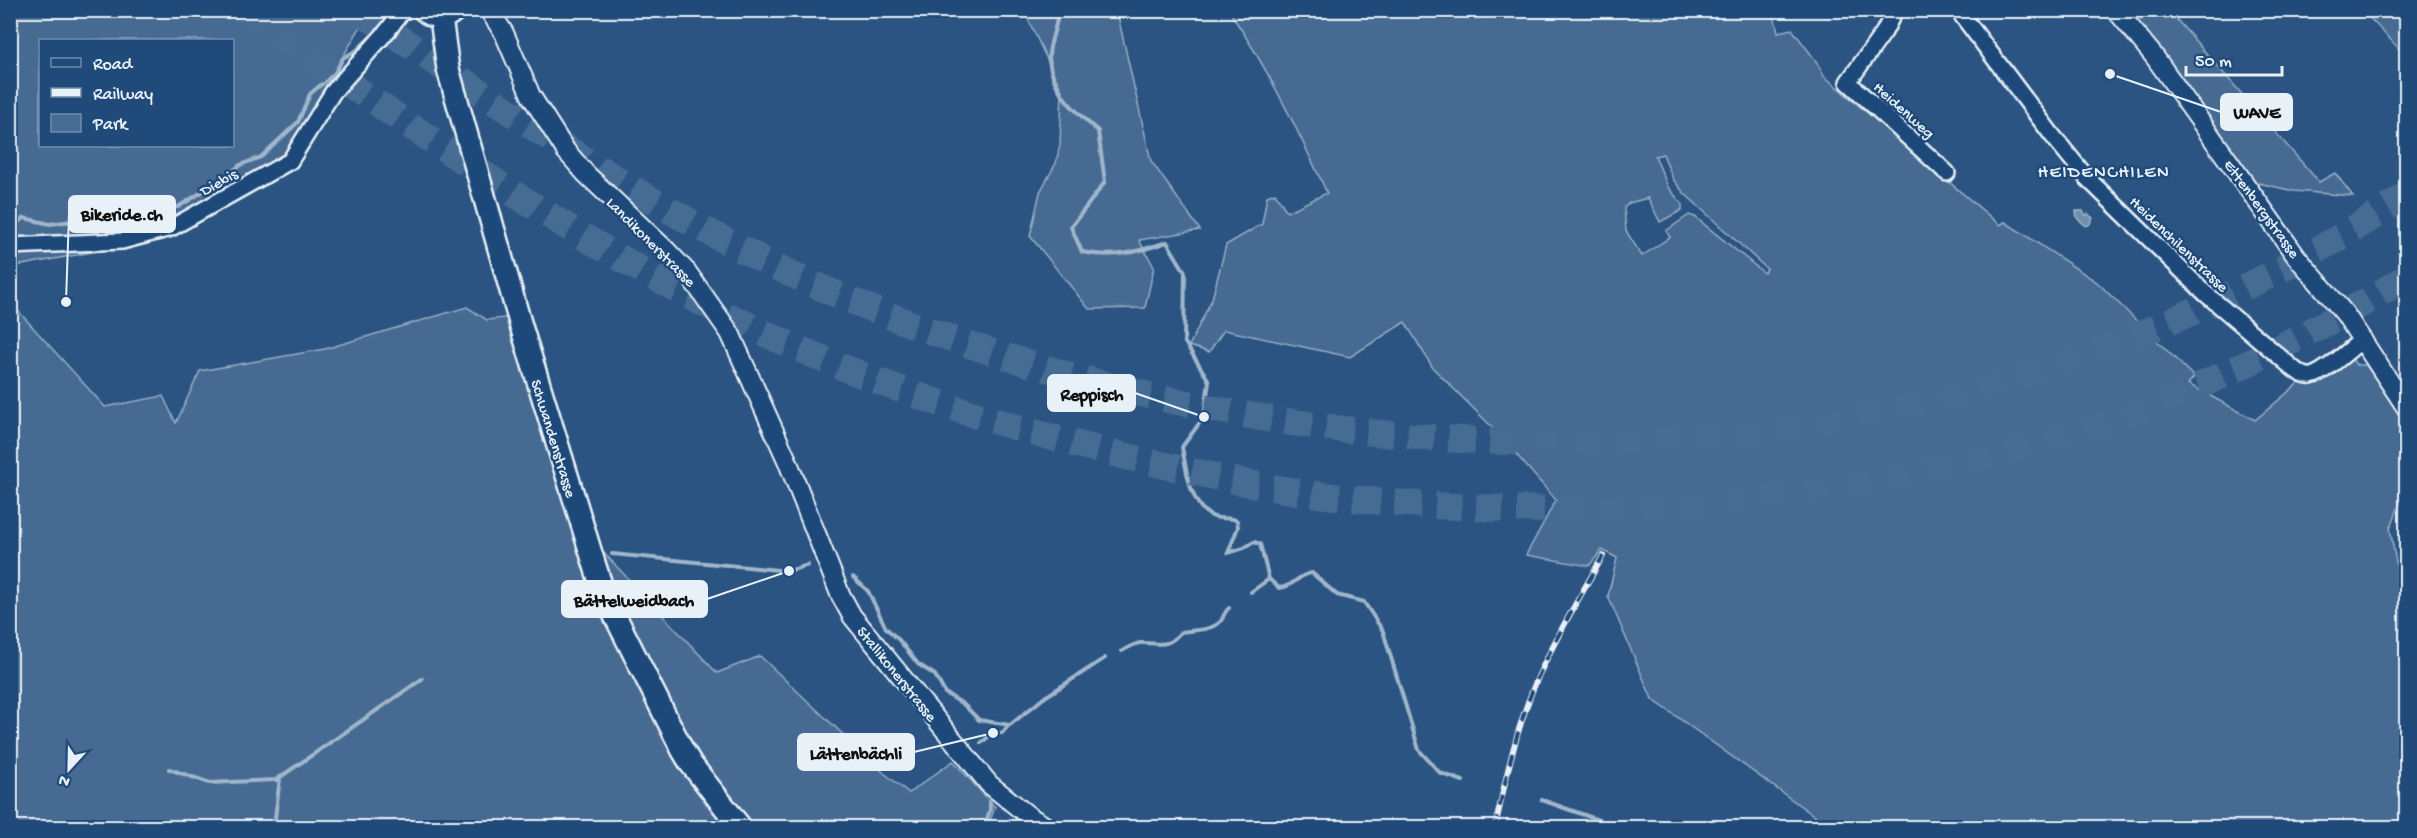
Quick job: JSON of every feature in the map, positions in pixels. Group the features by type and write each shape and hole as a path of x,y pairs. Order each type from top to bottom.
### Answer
{"main road":[{"name":"Schwandenstrasse","path":"440,13 448,69 521,326 604,594 691,764 741,828"}],"street":[{"name":"Diebis","path":"10,246 122,242 171,228 290,161 333,92 405,10"},
{"name":"Landikonerstrasse","path":"489,10 504,33 531,96 566,151 586,174 667,250 687,272 730,333 788,460 840,594 852,616"},
{"name":"Heidenweg","path":"1895,10 1884,32 1848,82 1947,173"},
{"name":"Heidenchilenstrasse","path":"1958,10 2087,178 2200,289 2300,374 2310,376 2320,372 2363,339"},
{"name":"Ettenbergstrasse","path":"2116,10 2154,56 2296,256 2345,314 2406,407"},
{"name":"Stallikonerstrasse","path":"852,616 989,784 1021,811 1048,828"}],"green space":[{"path":"352,10 361,26 280,164 114,248 11,267 10,11"},
{"path":"1024,11 1121,11 1117,12 1151,161 1200,230 1139,240 1154,267 1145,308 1089,309 1030,236 1040,192 1056,163 1060,145 1062,91"},
{"path":"1229,11 1773,11 1778,32 1792,29 1816,61 1824,76 2000,225 2005,222 2097,282 2194,377 2188,384 2255,420 2300,382 2351,357 2356,365 2366,365 2406,424 2406,488 2390,529 2397,568 2406,573 2406,827 1830,827 1652,699 1608,596 1617,558 1602,550 1589,566 1526,555 1556,500 1493,428 1433,368 1405,322 1350,357 1224,330 1209,352 1189,346 1212,299 1226,245 1262,224 1267,196 1275,193 1287,212 1327,193 1282,100","holes":["1663,154 1673,179 1684,193 1767,269 1764,273 1695,217 1689,215 1666,231 1670,237 1642,256 1626,231 1624,208 1629,203 1648,198 1660,222 1682,210 1682,204 1668,187 1655,156"]},
{"path":"2128,11 2173,11 2177,20 2319,182 2335,173 2353,196 2294,191 2254,182"},
{"path":"2363,11 2406,11 2406,56"},
{"path":"10,302 105,407 163,396 176,423 200,371 325,349 467,307 487,320 512,317 586,558 604,553 717,673 760,656 884,773 909,793 953,761 995,807 988,827 11,827"}],"shaded area":[{"path":"2076,211 2083,211 2085,215 2088,214 2093,218 2089,225 2086,226 2077,218"}],"waterway":[{"path":"10,221 17,223 24,218 50,224 80,220 107,221 150,207 178,207 223,179 240,165 261,157 298,122 310,94 335,73 343,58 357,50 383,25 390,10"},
{"path":"1058,10 1049,50 1050,68 1065,99 1098,131 1105,182 1071,227 1082,252 1115,255 1167,242 1185,272 1184,341 1209,381 1204,417 1182,447 1194,497 1206,513 1217,518 1237,521 1238,527 1228,553 1254,542 1260,544 1269,579 1279,588 1312,573 1337,595 1364,602 1383,631 1419,750 1440,773 1463,781"},
{"path":"612,554 789,571 808,565"},
{"path":"853,577 868,591 886,628 918,664 935,675 945,693 963,704 979,720 1010,725 1045,697 1105,658"},
{"path":"1251,592 1269,579"},
{"path":"1122,651 1140,643 1166,643 1181,632 1213,627 1221,621 1229,608"},
{"path":"169,769 210,783 276,780 422,679"},
{"path":"981,743 993,733 1002,733 1009,725"},
{"path":"274,826 280,778"},
{"path":"1542,800 1621,828"},
{"path":"984,828 990,802"}],"tunnel":[{"path":"241,10 426,136 551,217 681,291 793,346 936,402 1083,446 1223,478 1344,498 1458,507 1624,508 1707,503 1790,494 1954,465 2085,430 2180,394 2280,347 2357,307 2406,277"},
{"path":"358,10 540,132 665,208 795,276 862,305 992,352 1125,390 1260,417 1396,435 1534,442 1671,439 1808,424 1952,397 2079,357 2194,311 2303,258 2406,195"}],"railway":[{"path":"1495,828 1513,751 1538,677 1603,556"}],"place":[{"name":"WAVE","path":"2110,74"},
{"name":"Bikeride.ch","path":"66,302"},
{"name":"Reppisch","path":"1204,417"},
{"name":"Bättelweidbach","path":"789,571"},
{"name":"Lättenbächli","path":"993,733"}],"district":[{"name":"HEIDENCHILEN","path":"2104,171"}]}
